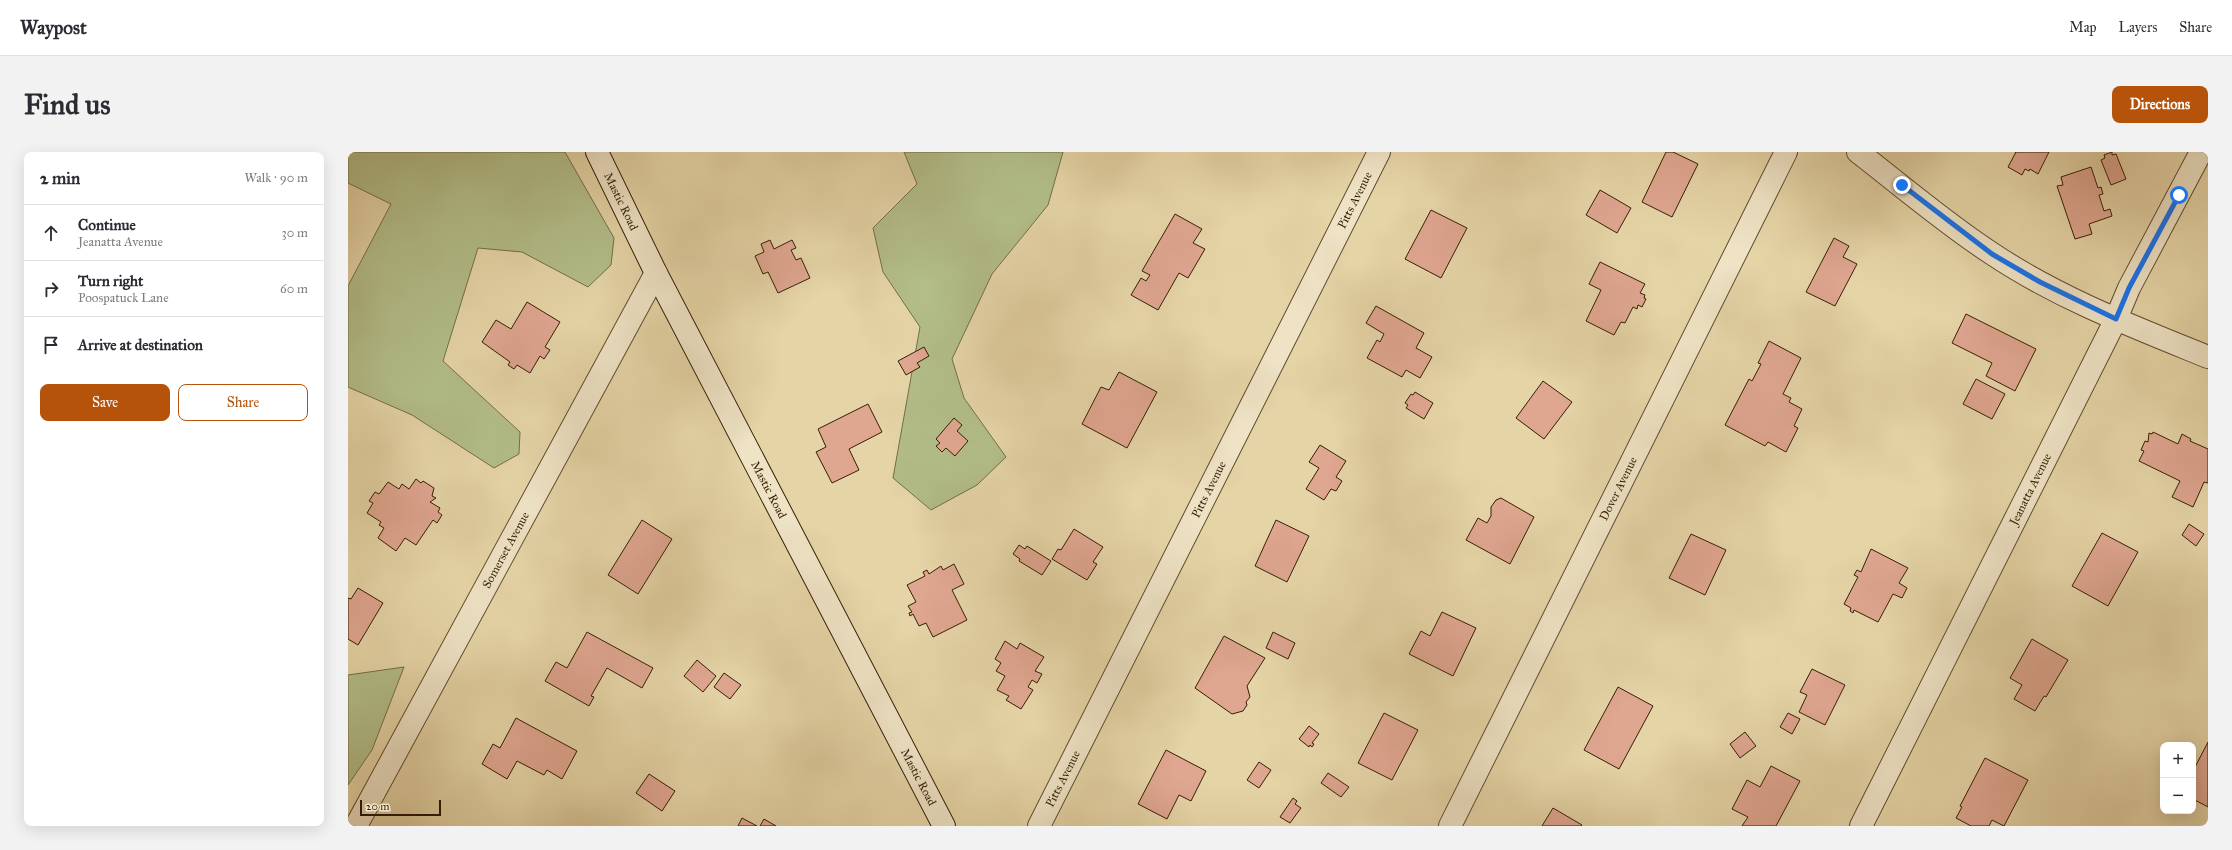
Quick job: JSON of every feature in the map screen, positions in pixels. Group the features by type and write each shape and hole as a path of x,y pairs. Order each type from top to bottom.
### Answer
{"street":[{"name":"Mastic Road","path":"596,152 656,273 944,826"},
{"name":"Pitts Avenue","path":"1039,826 1379,152"},
{"name":"Dover Avenue","path":"1450,826 1786,152"},
{"path":"1858,152 1992,254 2040,282 2116,319 2208,357"},
{"name":"Jeanatta Avenue","path":"1861,826 2116,319 2129,288 2201,152"},
{"name":"Somerset Avenue","path":"356,826 656,273"}],"green space":[{"path":"348,152 565,152 614,238 611,265 588,287 522,252 478,248 443,361 520,432 519,454 494,468 412,415 348,387 348,286 391,204 348,183"},
{"path":"904,152 1063,152 1048,205 992,274 952,359 964,398 1006,457 977,485 931,510 893,478 920,327 883,272 873,228 917,184"},
{"path":"404,667 372,750 348,785 348,675"}],"building":[{"path":"1666,152 1673,152 1698,164 1672,217 1642,202"},
{"path":"2016,152 2049,152 2038,174 2030,169 2029,171 2025,169 2022,175 2008,167"},
{"path":"2112,152 2112,155 2116,154 2126,179 2111,185 2101,160 2105,158 2104,155"},
{"path":"2091,167 2098,188 2101,187 2103,194 2099,195 2104,211 2110,209 2112,216 2089,224 2092,234 2075,239 2057,186 2063,185 2061,177"},
{"path":"1600,190 1631,208 1617,233 1586,215"},
{"path":"1431,210 1467,228 1441,278 1405,259"},
{"path":"1175,214 1202,229 1193,243 1205,249 1188,278 1179,273 1158,310 1131,295 1141,278 1146,281 1150,275 1142,271"},
{"path":"1834,238 1849,246 1843,257 1857,264 1835,306 1806,292"},
{"path":"770,240 774,249 792,240 796,248 791,250 796,260 801,258 810,278 778,293 768,272 763,274 755,256 764,252 761,244"},
{"path":"1600,262 1645,284 1640,293 1645,295 1644,298 1646,299 1642,307 1638,305 1637,309 1633,307 1625,323 1621,322 1614,335 1586,321 1601,290 1589,284"},
{"path":"527,302 560,322 545,347 550,350 544,359 540,356 530,373 517,365 514,369 508,365 510,362 482,342 496,320 511,329"},
{"path":"1376,306 1424,333 1416,348 1432,357 1420,378 1406,370 1402,377 1367,358 1377,340 1380,342 1384,334 1366,323"},
{"path":"1966,314 2036,349 2015,391 1986,376 1992,363 1952,343"},
{"path":"1769,341 1801,358 1783,394 1791,398 1789,402 1802,409 1794,426 1798,428 1786,452 1768,442 1765,446 1725,425 1749,379 1752,381 1761,364 1758,363"},
{"path":"924,347 929,356 917,363 920,367 906,375 898,361"},
{"path":"1119,372 1157,392 1127,448 1082,424 1101,387 1109,390"},
{"path":"1976,379 2005,394 1992,419 1963,404"},
{"path":"1543,381 1572,402 1544,439 1516,418"},
{"path":"1415,392 1433,403 1424,419 1406,408 1408,405 1405,403 1411,394 1413,395"},
{"path":"868,404 882,432 849,449 859,470 832,483 816,452 826,447 818,429"},
{"path":"954,418 962,425 957,431 968,441 955,456 946,448 942,452 936,446 940,443 936,439"},
{"path":"2153,432 2178,444 2182,434 2191,439 2190,441 2208,449 2208,483 2204,482 2193,507 2172,497 2180,481 2139,461 2144,451 2141,450 2145,441 2148,442 2149,433 2152,434"},
{"path":"1320,445 1346,461 1336,477 1342,481 1336,491 1331,489 1324,500 1306,489 1319,468 1309,462"},
{"path":"416,479 421,483 423,481 434,488 432,496 436,498 430,502 440,508 438,512 442,515 437,523 433,520 416,545 405,538 396,551 378,538 384,528 379,525 381,522 367,513 373,503 369,501 375,492 379,494 388,482 399,489 402,484 409,489"},
{"path":"1501,498 1534,517 1510,564 1466,540 1478,518 1487,523 1491,516 1491,507 1496,500"},
{"path":"642,520 672,539 638,594 608,575"},
{"path":"1276,520 1309,536 1287,582 1255,566"},
{"path":"2189,524 2204,534 2196,546 2182,535"},
{"path":"1074,529 1103,547 1093,562 1097,564 1087,580 1052,559 1058,549 1061,550"},
{"path":"2102,533 2138,552 2108,606 2072,586"},
{"path":"1691,534 1726,550 1705,595 1669,578"},
{"path":"1019,545 1025,549 1027,546 1051,561 1042,575 1019,561 1020,559 1013,554"},
{"path":"1871,549 1908,568 1899,583 1907,588 1902,598 1893,594 1878,622 1854,610 1853,613 1850,611 1851,608 1844,604 1858,577 1854,575 1857,570 1861,572"},
{"path":"954,564 964,584 952,590 967,620 933,637 926,623 919,626 913,614 910,616 909,613 912,612 908,606 916,602 907,585 925,576 923,572 927,570 929,574 941,566 943,570"},
{"path":"358,588 383,603 358,645 348,639 348,598 351,599"},
{"path":"1442,612 1476,628 1453,676 1409,654 1421,631 1430,636"},
{"path":"587,632 653,668 642,688 607,668 591,696 594,697 589,706 545,681 556,662 567,668"},
{"path":"1273,632 1295,643 1288,659 1266,648"},
{"path":"1224,636 1265,658 1247,686 1250,697 1246,702 1247,705 1243,711 1232,714 1195,688"},
{"path":"2032,639 2068,660 2046,697 2044,696 2035,711 2014,699 2022,685 2010,678"},
{"path":"1005,641 1017,649 1020,643 1044,657 1035,671 1042,674 1037,683 1032,680 1028,687 1033,690 1021,709 1006,700 1009,696 997,690 1005,676 996,671 1001,663 995,659"},
{"path":"697,660 716,676 703,692 684,676"},
{"path":"1812,669 1845,685 1825,725 1799,712 1807,695 1800,692"},
{"path":"724,673 741,685 730,699 714,687"},
{"path":"1618,687 1653,706 1619,769 1584,750"},
{"path":"1384,713 1418,730 1392,780 1358,763"},
{"path":"1788,713 1800,719 1792,734 1780,727"},
{"path":"516,718 577,751 562,779 547,770 544,775 517,761 507,779 482,764 493,744 500,748"},
{"path":"1309,726 1319,734 1312,743 1314,744 1312,747 1310,745 1309,747 1299,739"},
{"path":"1745,732 1756,746 1740,758 1730,744"},
{"path":"2208,742 2208,807 2196,801 2196,765"},
{"path":"1166,750 1206,771 1191,801 1179,795 1167,819 1138,804"},
{"path":"1985,758 2028,780 2004,826 1992,820 1989,826 1971,826 1956,818 1962,807 1960,806"},
{"path":"1259,762 1271,770 1259,788 1247,780"},
{"path":"1771,766 1800,781 1776,826 1742,826 1748,817 1732,809 1747,780 1760,787"},
{"path":"1328,773 1349,787 1341,797 1321,783"},
{"path":"649,774 675,791 662,811 636,793"},
{"path":"1293,798 1297,801 1295,804 1301,808 1290,823 1280,817"},
{"path":"1553,808 1582,825 1542,826"},
{"path":"742,818 757,826 738,826"},
{"path":"764,819 776,826 760,826"}],"route":[{"path":"1902,185 1992,254 2040,282 2116,319 2129,288 2179,195"}]}
